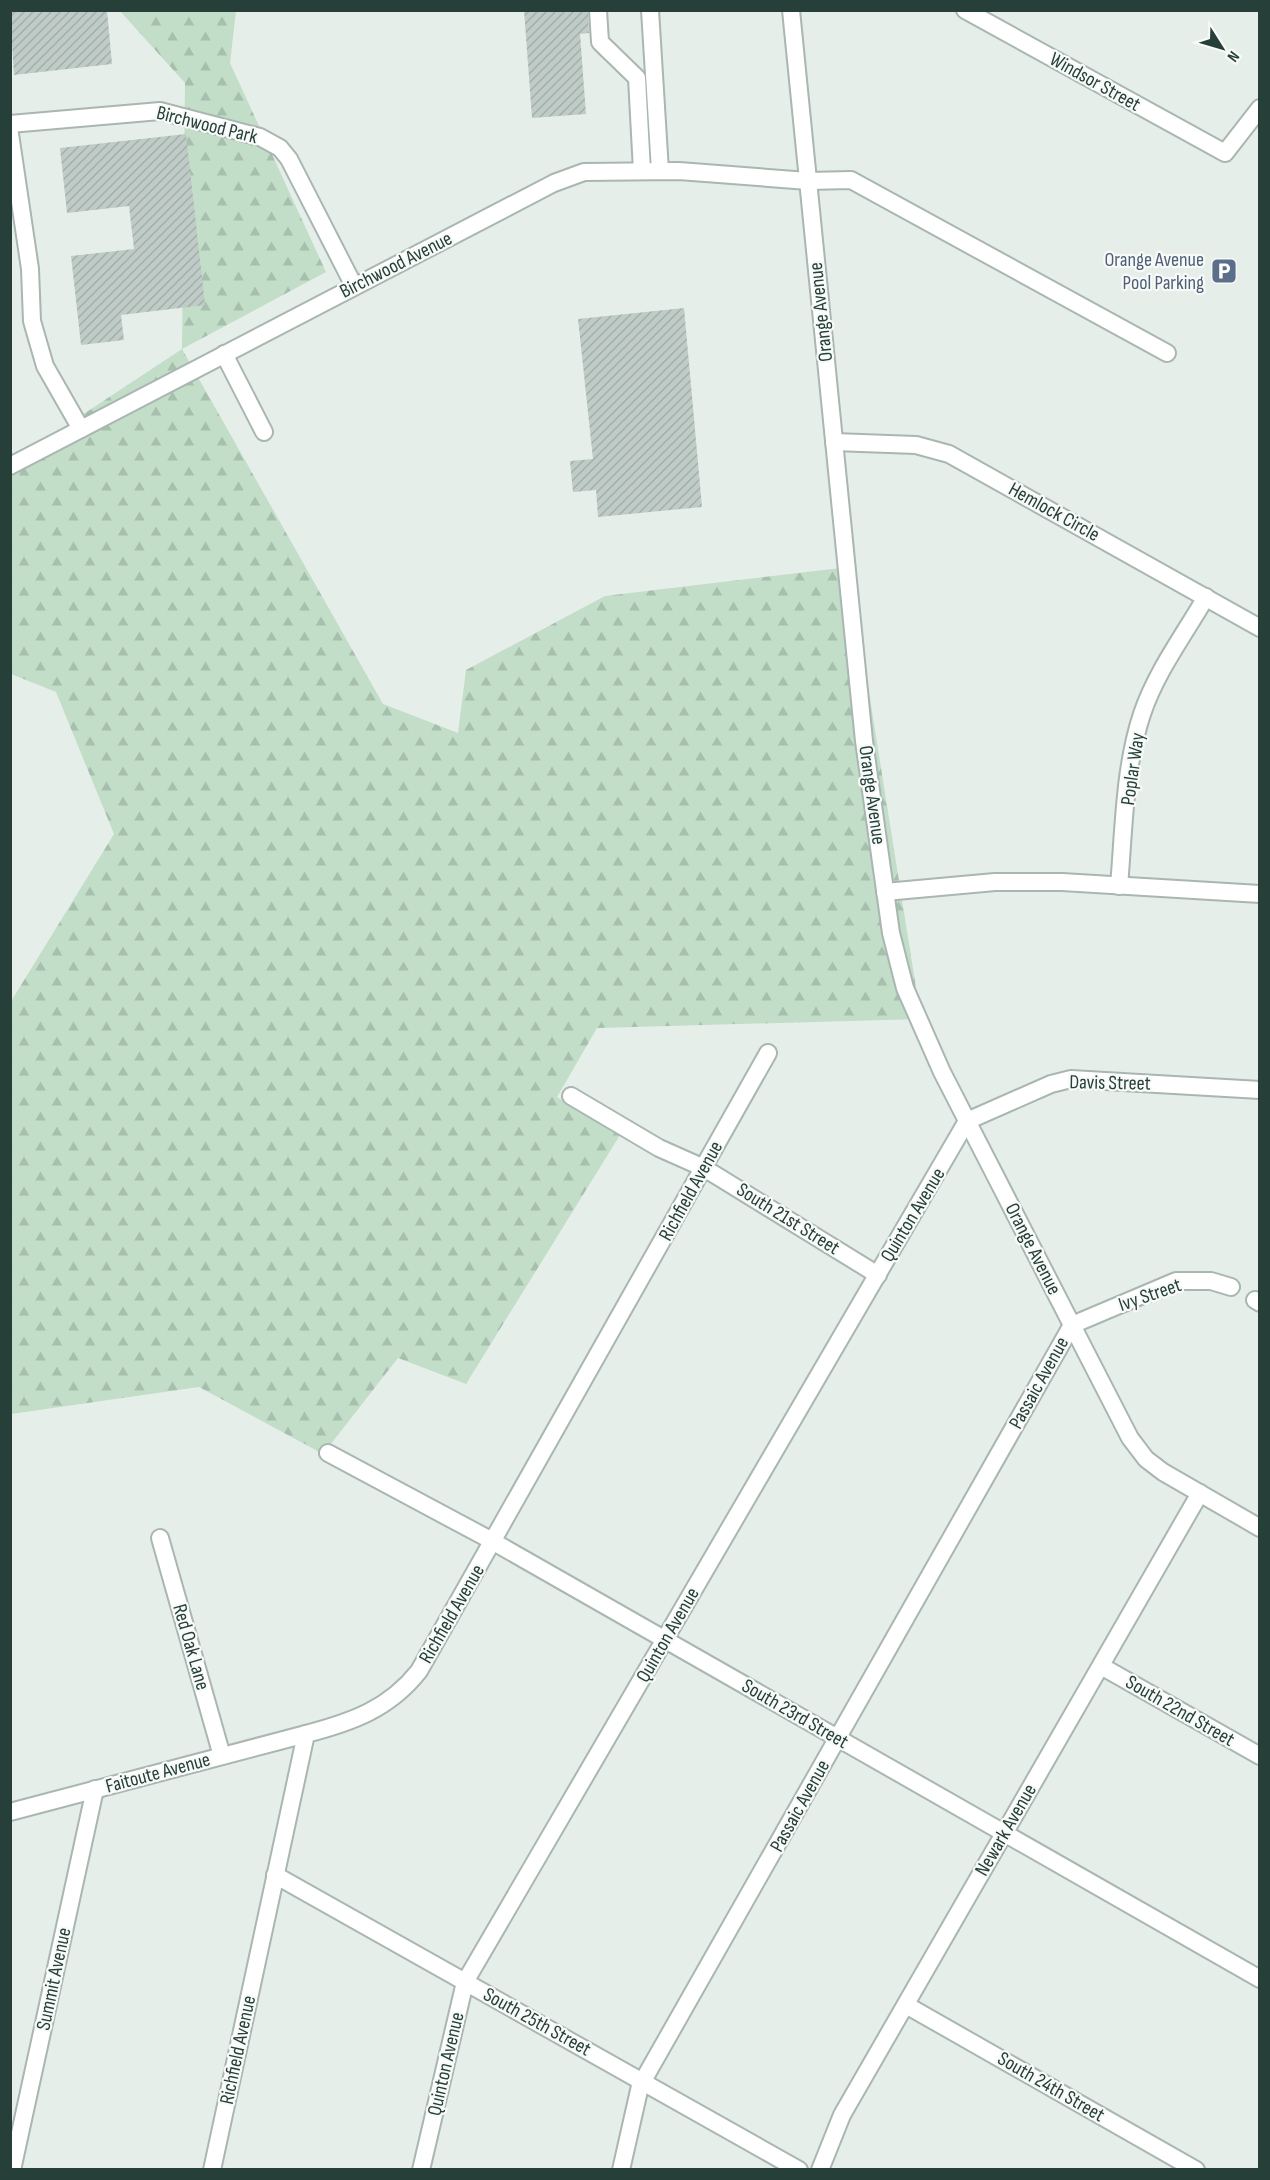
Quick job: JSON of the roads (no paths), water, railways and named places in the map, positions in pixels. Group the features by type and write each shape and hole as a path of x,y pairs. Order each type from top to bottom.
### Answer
{"street":[{"path":"598,10 600,42 637,78 642,171"},
{"path":"650,10 660,171"},
{"name":"Orange Avenue","path":"791,10 864,741 891,933 905,988 942,1072 1130,1438 1146,1459 1200,1493"},
{"name":"Windsor Street","path":"965,10 1225,153 1260,108"},
{"name":"Birchwood Park","path":"10,124 160,111 212,123 271,142 280,148 289,159 354,286"},
{"path":"10,134 30,269 32,321 45,366 81,429"},
{"name":"Birchwood Avenue","path":"10,466 554,183 584,172 660,171 808,181 851,180 1167,352"},
{"path":"224,354 264,432"},
{"name":"Hemlock Circle","path":"834,442 916,445 949,454 1260,628"},
{"name":"Poplar Way","path":"1119,886 1132,750 1143,712 1154,686 1206,597"},
{"path":"885,892 995,882 1260,894"},
{"name":"Richfield Avenue","path":"212,2169 306,1734 363,1717 389,1702 410,1682 427,1658 494,1543 768,1053"},
{"name":"Davis Street","path":"967,1121 1052,1084 1071,1079 1090,1078 1260,1090"},
{"name":"South 21st Street","path":"571,1096 659,1148 704,1168 878,1275"},
{"name":"Quinton Avenue","path":"421,2169 465,1982 967,1121"},
{"name":"Ivy Street","path":"1072,1325 1176,1281 1211,1281 1231,1287"},
{"name":"Passaic Avenue","path":"621,2169 640,2086 1072,1325"},
{"name":"South 23rd Street","path":"328,1453 494,1543 1260,1979"},
{"path":"1200,1493 1260,1528"},
{"name":"Newark Avenue","path":"820,2169 842,2115 1200,1493"},
{"name":"Red Oak Lane","path":"159,1538 222,1756"},
{"name":"South 22nd Street","path":"1101,1666 1260,1756"},
{"name":"Faitoute Avenue","path":"10,1812 306,1734"},
{"name":"Summit Avenue","path":"12,2169 95,1789"},
{"name":"South 25th Street","path":"275,1875 799,2169"},
{"name":"South 24th Street","path":"906,2005 1196,2169"}],"place":[{"name":"Orange Avenue Pool Parking","path":"1224,271"}]}
